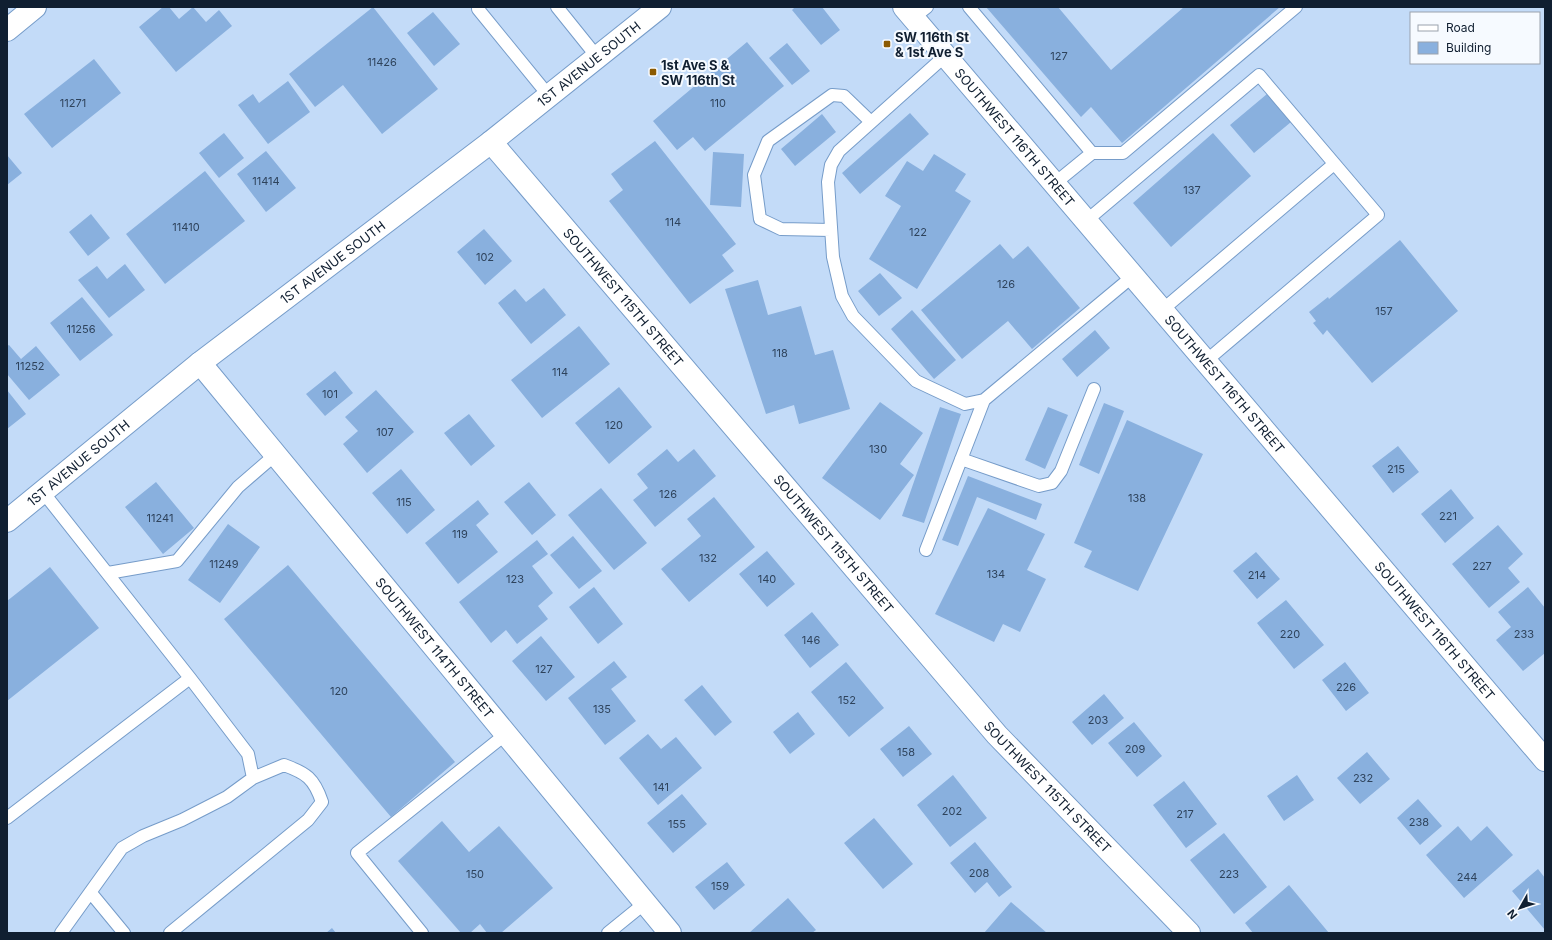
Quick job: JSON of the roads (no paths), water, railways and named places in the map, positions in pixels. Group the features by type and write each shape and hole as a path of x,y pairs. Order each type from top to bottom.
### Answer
{"street":[{"path":"7,30 35,7"},
{"name":"1ST AVENUE SOUTH","path":"7,521 200,363 491,142 598,58 649,10"},
{"name":"SOUTHWEST 116TH STREET","path":"915,11 945,56 1545,760"},
{"name":"SOUTHWEST 115TH STREET","path":"491,142 997,735 1189,933"},
{"name":"SOUTHWEST 114TH STREET","path":"200,363 670,933"}],"lane":[{"path":"557,7 598,58"},
{"path":"969,7 1092,153"},
{"path":"1054,184 1092,153 1123,153 1296,7"},
{"path":"478,9 549,96"},
{"path":"945,56 839,151 831,165 828,182 833,257 842,296 853,316 916,381 965,404 984,400 1133,276"},
{"path":"1086,221 1259,75 1378,215 1206,361"},
{"path":"831,230 781,229 760,220 754,175 768,141 832,95 844,96 871,122"},
{"path":"1161,311 1334,164"},
{"path":"961,459 1039,486 1052,483 1061,471 1094,389"},
{"path":"926,550 984,400"},
{"path":"108,573 177,561 238,487 275,454"},
{"path":"43,492 108,573 248,754 253,778"},
{"path":"7,818 190,678"},
{"path":"422,933 357,853 506,734"},
{"path":"61,933 122,848 143,836 182,820 227,797 253,778 284,765 306,774 318,789 322,802 308,820 170,933"},
{"path":"91,893 124,933"},
{"path":"608,933 645,902"}],"place":[{"name":"SW 116th St & 1st Ave S","path":"887,44"},
{"name":"1st Ave S & SW 116th St","path":"653,72"}]}
